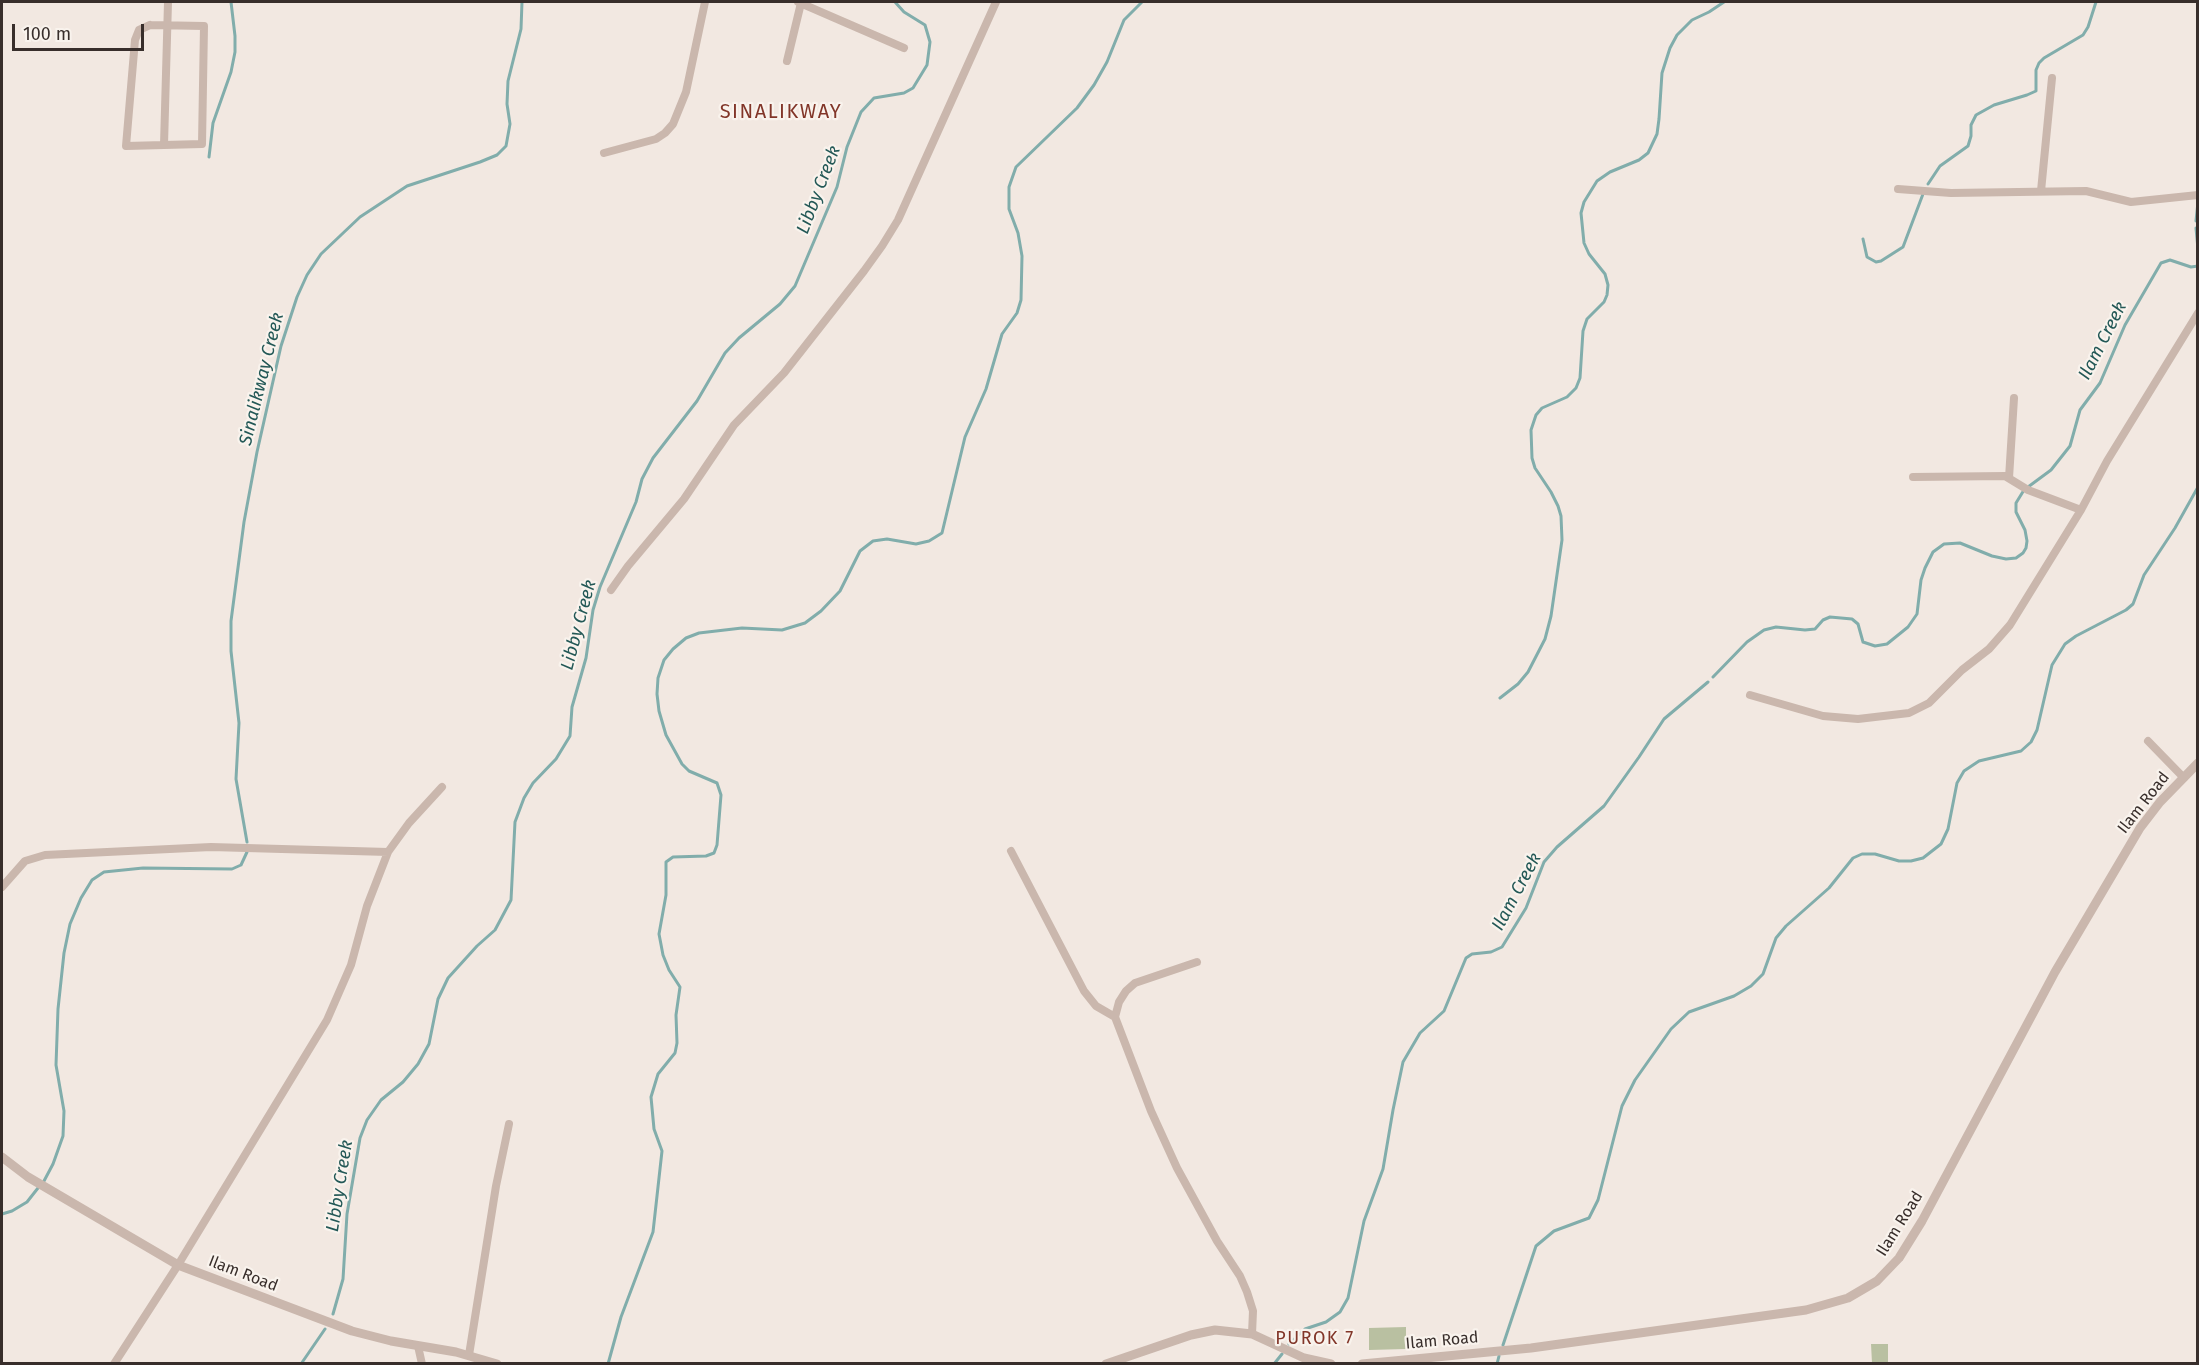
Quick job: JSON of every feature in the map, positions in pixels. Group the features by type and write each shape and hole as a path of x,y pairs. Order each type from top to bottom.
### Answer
{"street":[{"path":"164,145 168,2"},
{"path":"604,153 656,139 673,124 686,92 705,2"},
{"path":"788,61 799,2 904,48"},
{"path":"611,590 684,499 734,425 784,373 882,246 898,219 996,2"},
{"path":"204,26 202,144 164,145 126,146 136,34 144,27 204,26"},
{"path":"2041,191 2052,78"},
{"path":"1898,189 1951,193 2086,191 2131,202 2198,195"},
{"path":"1750,695 1823,716 1858,719 1889,716 1920,709 1989,649 2005,632 2081,510 2106,461 2198,313"},
{"path":"2009,478 2014,398"},
{"path":"1913,477 1991,476 2009,478 2022,487 2081,510"},
{"path":"2148,741 2184,778"},
{"name":"Ilam Road","path":"1362,1364 1531,1348 1806,1310 1848,1298 1877,1281 1899,1258 1922,1221 2055,972 2140,828 2160,802 2198,764"},
{"path":"114,1364 178,1265 327,1020 351,965 367,906 388,852 409,823 442,788"},
{"path":"2,886 25,861 45,855 211,847 388,852"},
{"path":"1011,851 1084,991 1096,1006 1115,1017"},
{"path":"1197,962 1135,983 1122,997 1115,1017 1150,1112 1177,1168 1247,1292 1253,1311 1252,1334"},
{"path":"469,1356 496,1186 509,1124"},
{"name":"Ilam Road","path":"2,1157 28,1177 178,1265 352,1331 497,1364"},
{"path":"1106,1364 1204,1331 1228,1330 1252,1334 1304,1358 1331,1364"},
{"path":"418,1346 422,1364"}],"green space":[{"path":"1406,1327 1406,1349 1369,1350 1369,1328"},
{"path":"1871,1344 1888,1344 1888,1363 1872,1363"}],"waterway":[{"path":"209,157 213,123 231,72 235,52 231,2"},
{"name":"Sinalikway Creek","path":"247,842 236,779 239,723 231,651 231,621 244,522 257,452 281,346 297,297 307,275 321,254 360,217 407,186 480,162 497,155 506,146 510,124 507,104 508,81 521,29 522,2"},
{"name":"Libby Creek","path":"333,1314 343,1279 347,1214 360,1138 367,1120 381,1100 403,1082 418,1064 429,1044 438,999 448,978 495,930 511,900 515,822 524,798 533,783 556,759 570,736 572,707 586,658 593,610 600,587 636,502 642,479 653,458 697,401 725,353 739,338 780,304 795,286 837,187 847,147 861,112 874,98 904,93 913,88 927,65 930,42 925,25 904,12 895,2"},
{"path":"608,1364 621,1317 653,1232 662,1151 654,1129 651,1097 658,1074 675,1053 677,1043 676,1015 680,987 663,955 659,934 666,895 666,862 673,857 706,856 714,853 717,845 721,795 717,783 689,771 682,764 666,735 657,694 658,678 664,660 686,638 699,633 742,628 782,630 805,623 821,611 840,591 860,551 873,541 887,539 916,544 929,541 942,533 965,437 986,389 1002,334 1017,313 1021,300 1022,256 1018,233 1009,209 1009,187 1016,167 1077,108 1107,62 1124,20 1142,2"},
{"path":"1500,698 1518,684 1528,672 1545,639 1551,616 1562,540 1561,516 1558,506 1535,468 1532,458 1531,430 1536,415 1542,408 1567,397 1576,388 1580,378 1583,331 1587,319 1604,302 1607,295 1608,285 1605,274 1589,254 1584,243 1581,213 1584,202 1597,181 1610,172 1639,160 1648,153 1657,134 1662,73 1670,48 1677,35 1692,20 1724,2"},
{"path":"1928,184 1940,166 1968,146 1971,125 1976,115 1994,105 2036,91 2036,70 2039,63 2083,35 2096,2"},
{"path":"1863,239 1867,257 1876,262 1903,247 1923,194"},
{"name":"Ilam Creek","path":"2196,221 2198,202"},
{"name":"Ilam Creek","path":"2196,228 2198,249"},
{"name":"Ilam Creek","path":"2028,487 2051,470 2070,446 2080,410 2100,383 2125,325 2161,263 2170,260 2191,267 2198,266"},
{"path":"1503,1345 1536,1246 1554,1231 1589,1218 1598,1200 1622,1106 1635,1080 1671,1029 1689,1012 1734,996 1751,986 1763,974 1776,938 1786,926 1829,888 1853,858 1862,854 1875,854 1899,861 1911,861 1923,858 1941,844 1948,829 1957,783 1964,771 1979,761 2021,751 2031,742 2037,730 2052,665 2065,644 2133,604 2144,575 2175,528 2198,487"},
{"name":"Ilam Creek","path":"1713,677 1747,642 1764,630 1776,627 1815,629 1823,620 1830,617 1852,619 1858,624 1863,642 1875,646 1887,644 1908,627 1917,614 1921,580 1925,568 1933,552 1944,544 1960,543 2006,559 2016,558 2023,553 2027,541 2025,530 2016,512 2016,503 2024,490"},
{"name":"Ilam Creek","path":"1289,1344 1305,1329 1326,1322 1340,1312 1348,1298 1364,1221 1383,1169 1403,1062 1420,1033 1444,1011 1466,958 1472,954 1491,952 1502,947 1526,908 1544,862 1557,847 1604,806 1664,719 1708,682"},
{"name":"Sinalikway Creek","path":"44,1181 63,1136 64,1111 56,1065 58,1009 64,953 70,924 92,880 104,872 143,868 232,869 241,865 247,852"},
{"name":"Sinalikway Creek","path":"2,1214 27,1202 38,1188"},
{"name":"Libby Creek","path":"301,1364 325,1329"},
{"name":"Ilam Creek","path":"1274,1364 1282,1354"},
{"path":"1497,1364 1499,1356"}],"district":[{"name":"SINALIKWAY","path":"781,112"},
{"name":"PUROK 7","path":"1315,1339"}]}
